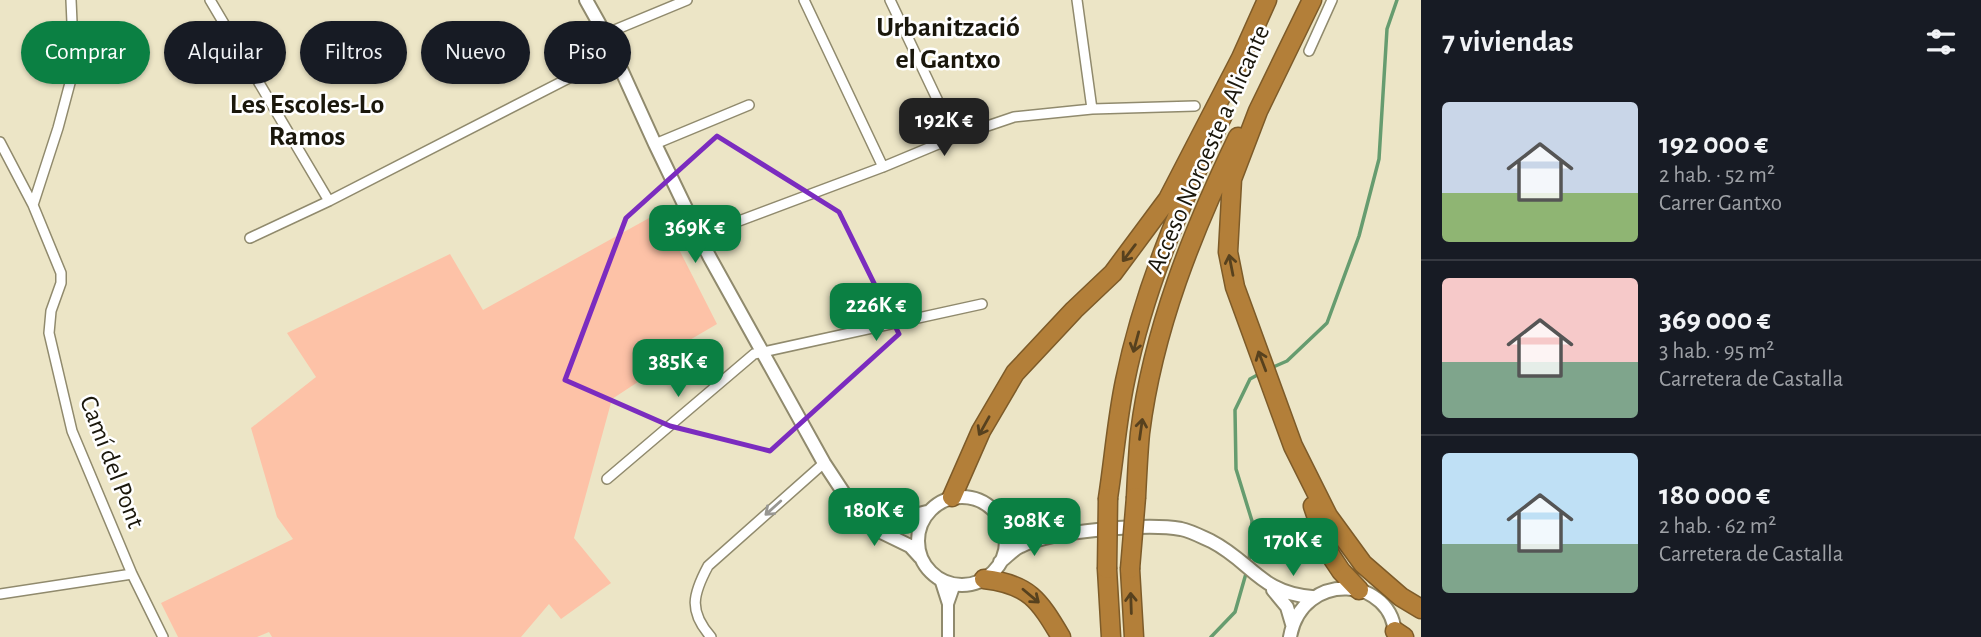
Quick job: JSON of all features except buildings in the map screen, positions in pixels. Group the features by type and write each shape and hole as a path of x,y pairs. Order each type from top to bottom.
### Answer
{"highway":[{"path":"952,497 981,432 1015,373 1073,310 1113,273 1168,199 1241,58 1267,0"},
{"name":"Acceso Noroeste a Alicante","path":"1111,637 1107,569 1108,498 1125,382 1150,286 1186,191 1279,0"},
{"name":"Acceso Noroeste a Alicante","path":"1134,637 1130,569 1140,432 1149,381 1173,291 1189,244 1303,0"},
{"path":"1312,0 1258,111 1232,179 1228,252 1235,287 1293,446 1328,516 1363,564 1401,597 1421,609"},
{"path":"1293,446 1298,474 1318,517 1329,553 1359,590"},
{"path":"984,579 1008,582 1026,591 1040,604 1061,637"}],"main road":[{"path":"586,0 598,21"},
{"path":"627,84 699,236 824,463 854,507 872,527 910,546 928,570 940,579 955,584 975,583 984,579 1017,547 1058,534"},
{"path":"854,507 880,517 895,519 927,512 952,497 966,496 979,500 992,508 1000,518 1006,540 1000,562"},
{"path":"920,557 918,534 927,512"},
{"path":"1000,518 1030,531 1058,534 1160,527 1184,529 1221,547 1266,583 1284,593 1312,597"},
{"path":"1266,583 1287,607 1292,631"},
{"path":"1292,631 1300,609 1312,597 1327,590 1343,588 1359,590 1383,605 1398,635"}],"street":[{"path":"33,205 74,68 71,0"},
{"path":"210,0 329,201"},
{"path":"631,24 687,0"},
{"path":"804,0 883,167"},
{"path":"890,0 955,137"},
{"path":"1077,0 1092,109"},
{"path":"1309,51 1332,0"},
{"path":"250,239 557,84"},
{"path":"655,144 749,105"},
{"path":"699,236 955,137 1014,117 1092,109 1195,106"},
{"name":"Camí del Pont","path":"0,142 33,205 61,273 49,332 72,432 132,574 163,637"},
{"path":"607,479 754,354 764,354 982,304"},
{"path":"710,637 695,611 696,588 708,566 824,463"},
{"path":"0,594 132,574"},
{"path":"940,579 948,604 948,637"},
{"path":"948,604 955,584"}],"highlighted area":[{"path":"717,136 839,212 899,334 770,451 670,426 565,380 626,218"}],"shaded area":[{"path":"660,212 717,324 635,372 641,380 612,399 574,538 611,583 561,619 549,604 521,637 272,637 269,632 257,637 178,637 161,603 293,539 277,517 251,428 316,377 287,333 450,254 483,310"}],"waterway":[{"path":"1271,368 1287,361 1327,323 1359,236 1379,159 1387,29 1397,0"},
{"path":"1249,562 1252,521 1236,469 1235,410 1250,379 1261,373"},
{"path":"1211,637 1235,612 1247,570"}],"district":[{"name":"Urbanització el Gantxo","path":"948,44"},
{"name":"Les Escoles-Lo Ramos","path":"307,121"}]}
